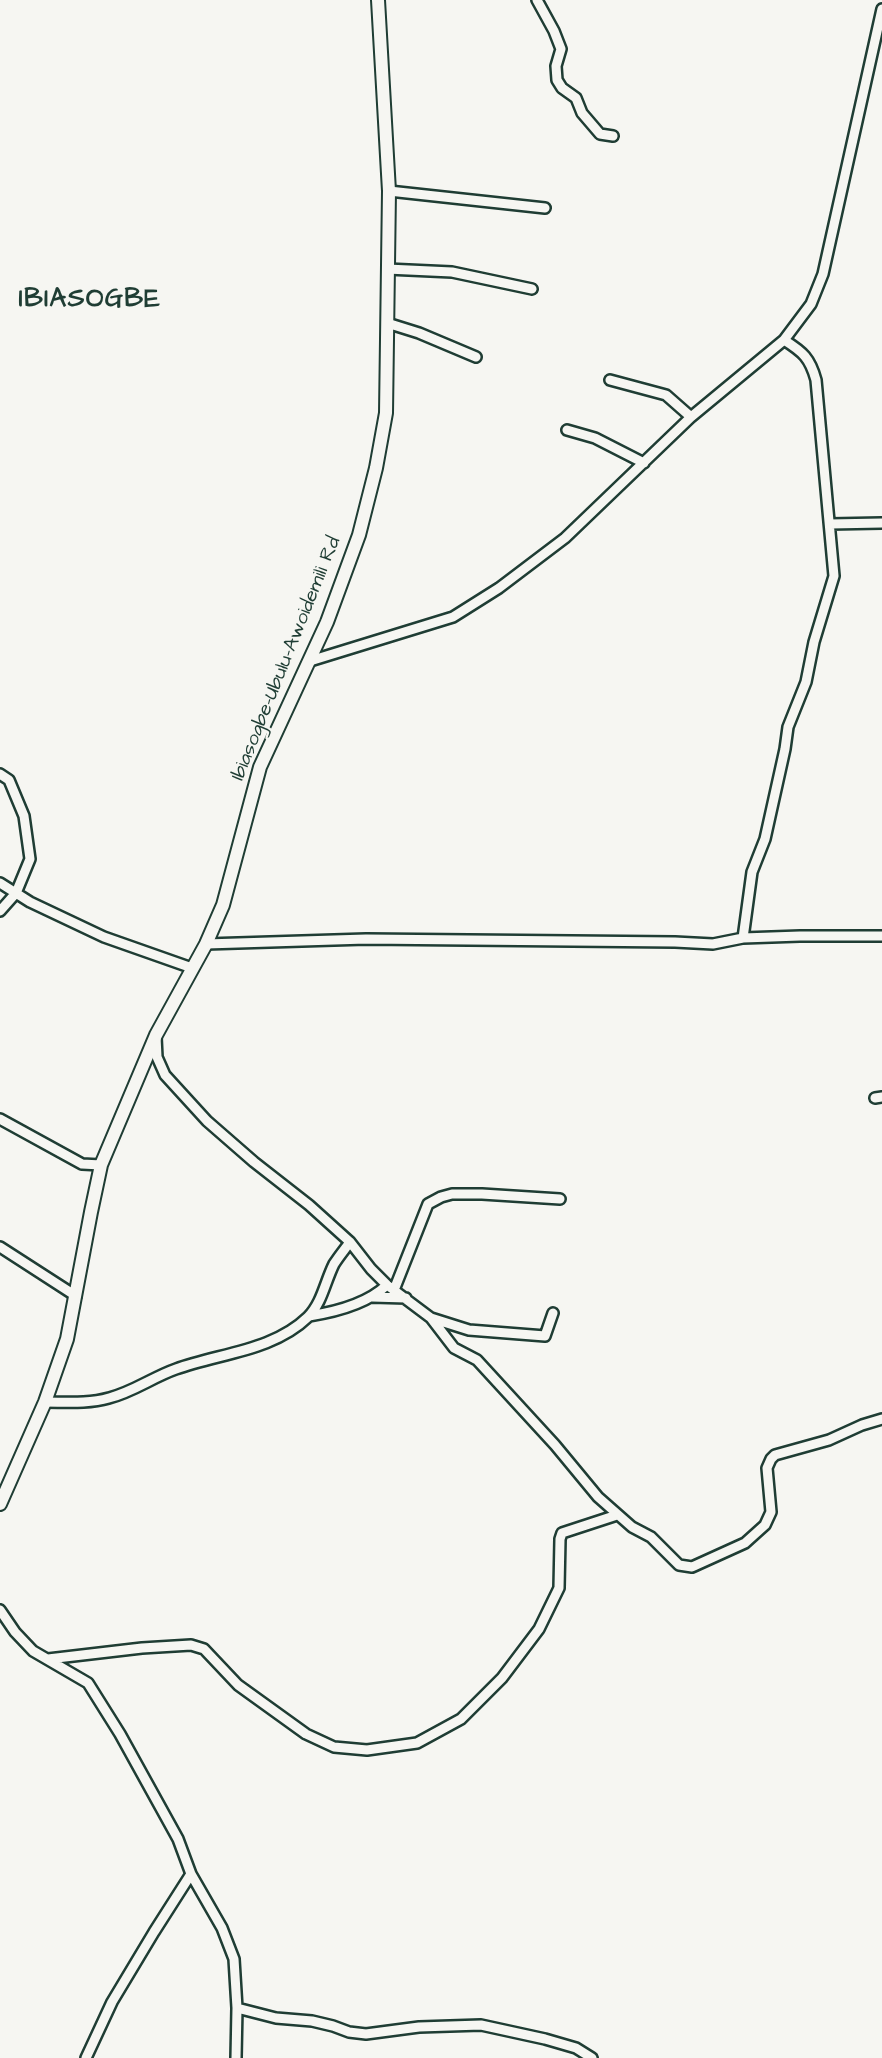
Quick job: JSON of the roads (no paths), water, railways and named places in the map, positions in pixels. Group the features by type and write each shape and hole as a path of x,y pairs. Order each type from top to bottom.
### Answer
{"street":[{"name":"Ibiasogbe-Ubulu-Awoidemili Rd","path":"0,1504 45,1402 67,1339 101,1165 156,1035 206,944 223,904 260,767 327,622 359,535 376,468 386,413 389,191 378,0"},
{"path":"537,0 561,49 556,66 557,80 562,88 576,98 588,121 600,134 613,136"},
{"path":"310,661 453,617 499,588 565,538 691,417 784,340 811,304 823,274 882,9"},
{"path":"389,191 545,208"},
{"path":"387,269 452,272 531,289"},
{"path":"387,323 419,333 476,357"},
{"path":"743,938 752,872 765,839 788,727 806,682 814,642 834,576 816,380 812,365 803,352 784,340"},
{"path":"610,380 666,395 691,417"},
{"path":"567,430 594,438 644,463"},
{"path":"830,524 882,523"},
{"path":"0,774 9,780 24,816 30,859 16,893 0,911"},
{"path":"0,883 30,902 104,938 192,968"},
{"path":"206,944 366,939 713,944 743,938 882,936"},
{"path":"156,1035 157,1057 162,1071"},
{"path":"143,1065 157,1067 162,1071 219,1132 309,1205 350,1242 371,1269 391,1288 431,1318 454,1348 477,1360 555,1445 598,1497 632,1527 651,1538 680,1565 692,1567 746,1543 765,1525 771,1512 766,1468 771,1459 784,1452 829,1440 882,1419"},
{"path":"0,1119 82,1164 101,1165"},
{"path":"309,1316 327,1314 391,1288 428,1204 441,1197 482,1194 560,1199"},
{"path":"45,1402 88,1402 109,1398 174,1370 256,1346 288,1333 309,1316 319,1302 335,1262 350,1242"},
{"path":"0,1247 76,1296"},
{"path":"372,1297 406,1298"},
{"path":"431,1318 469,1330 545,1336 553,1313"},
{"path":"48,1659 191,1645 204,1649 238,1685 306,1734 334,1747 367,1750 417,1743 461,1719 502,1678 539,1629 559,1588 562,1533 617,1515"},
{"path":"0,1610 15,1632 33,1651 88,1683 120,1734 178,1839 191,1874 222,1928 234,1959 237,2008 236,2058"},
{"path":"86,2058 112,2002 191,1874"},
{"path":"237,2008 276,2018 312,2021 349,2032 366,2034 380,2034 419,2027 481,2025 576,2048 592,2058"}],"district":[{"name":"IBIASOGBE","path":"90,301"}]}
